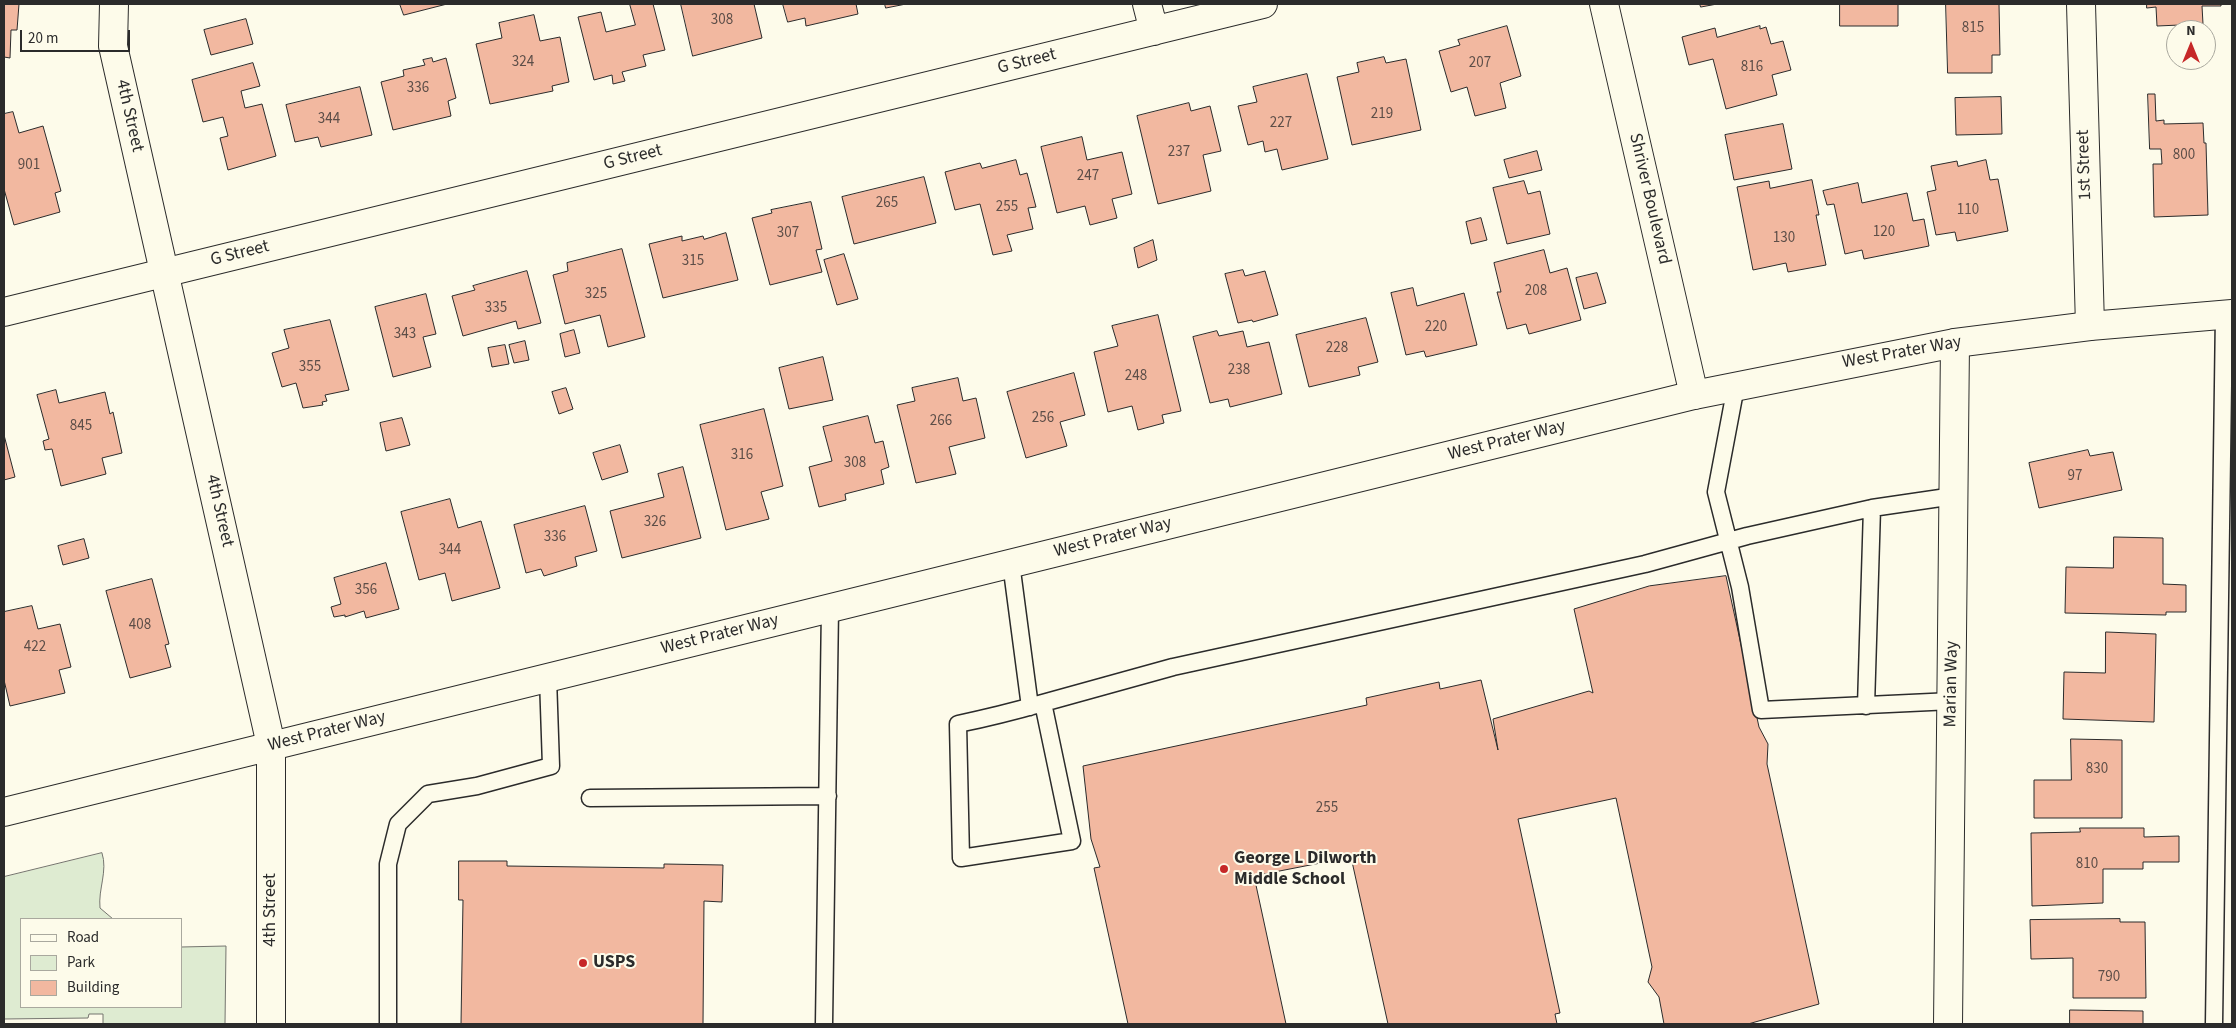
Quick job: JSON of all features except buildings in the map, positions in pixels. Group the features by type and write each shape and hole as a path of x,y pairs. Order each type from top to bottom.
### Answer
{"street":[{"name":"4th Street","path":"114,4 113,46 271,745 271,1024"},
{"path":"1148,4 1154,31"},
{"name":"G Street","path":"4,312 1263,4"},
{"name":"Shriver Boulevard","path":"1604,4 1694,395"},
{"name":"1st Street","path":"2081,4 2090,326"},
{"name":"West Prater Way","path":"4,812 1694,395 1955,343 2090,326 2228,314"},
{"name":"Marian Way","path":"1948,1024 1955,343"}],"lane":[{"path":"2214,1024 2228,314"},
{"path":"1736,386 1716,492 1740,587 1761,710 1952,701"},
{"path":"1011,563 1036,705 1072,841 961,858 958,724 1036,705 1174,667 1645,564 1747,536 1872,508 1954,496"},
{"path":"1866,706 1872,508"},
{"path":"824,1024 830,608"},
{"path":"388,1024 388,864 398,824 428,794 477,786 551,766 548,678"},
{"path":"590,798 828,796"}],"green space":[{"path":"102,853 104,867 100,908 112,918 20,918 20,1008 182,1008 182,947 226,946 225,1024 103,1024 103,1014 89,1014 88,1018 4,1019 4,877"}],"place":[{"name":"George L Dilworth Middle School","path":"1224,869"},
{"name":"USPS","path":"583,963"}]}
